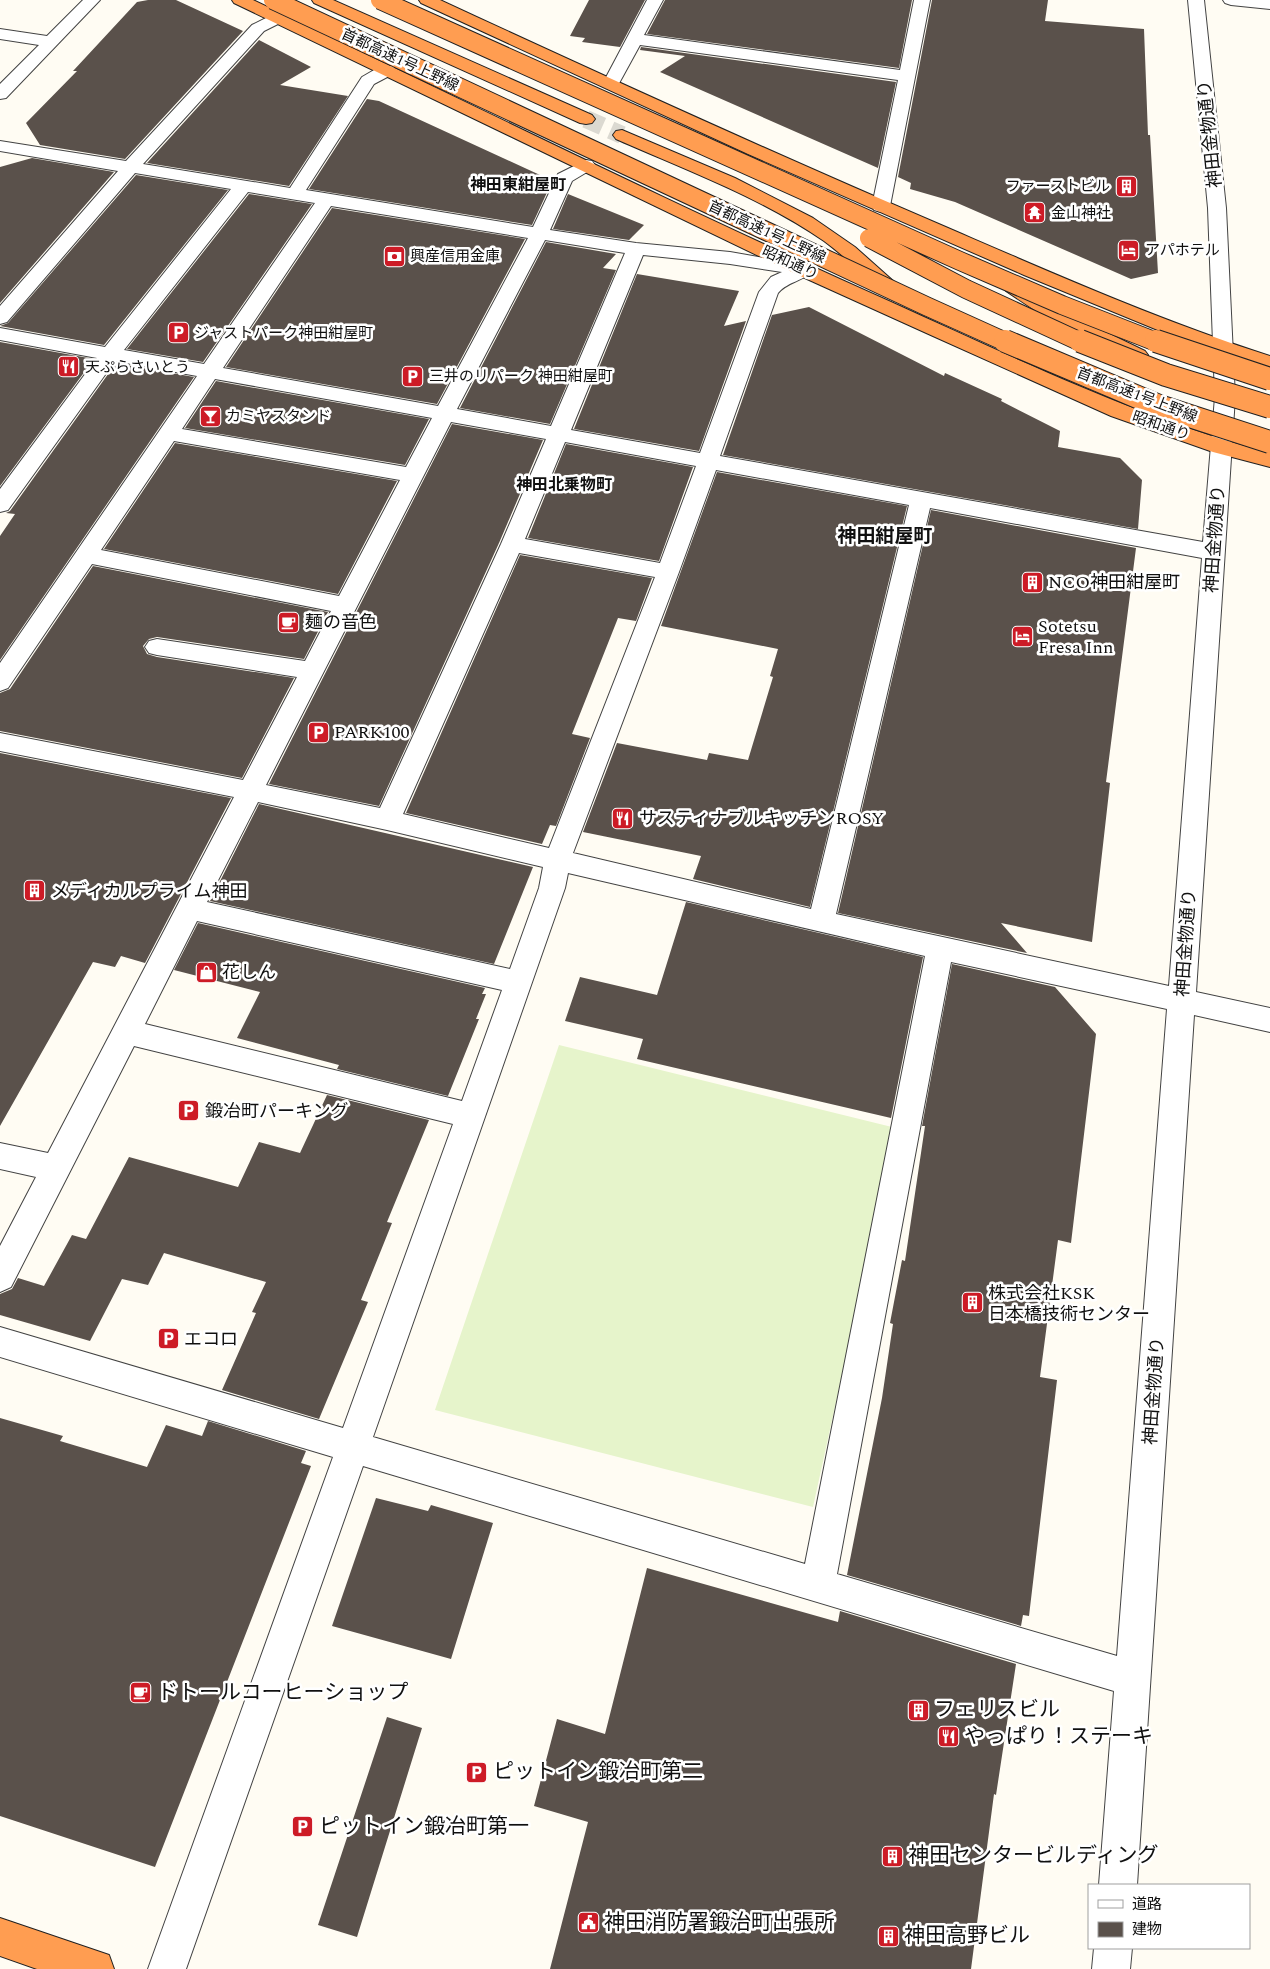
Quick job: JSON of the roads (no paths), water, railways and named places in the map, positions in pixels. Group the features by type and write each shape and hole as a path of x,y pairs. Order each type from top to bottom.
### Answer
{"highway":[{"name":"昭和通り","path":"240,0 276,9 387,70 803,270 940,332 1118,411 1221,437 1270,460"},
{"path":"320,0 586,119"},
{"path":"380,0 724,156 1085,315 1194,355 1270,379"},
{"path":"438,2 610,83 881,206 1111,306 1222,348 1270,363"},
{"name":"首都高速1号上野線","path":"276,9 926,306 1221,437 1270,442"},
{"path":"622,136 760,197 830,237 859,259 940,332"},
{"path":"724,156 929,272 981,298 1087,344 1179,378 1270,407"},
{"path":"952,237 982,266 1055,314 1225,397"},
{"path":"0,1937 94,1969"}],"street":[{"path":"0,94 92,0"},
{"path":"610,83 655,0"},
{"path":"881,206 922,0"},
{"name":"神田金物通り","path":"1118,1884 1225,397 1217,208 1196,0"},
{"path":"1231,0 1270,4"},
{"path":"0,318 130,168 276,9"},
{"path":"0,34 52,42"},
{"path":"635,39 908,76"},
{"path":"294,196 368,81 387,70"},
{"path":"0,146 325,201 636,249 730,258 803,270"},
{"path":"0,1278 486,333 539,234 564,178 586,165"},
{"path":"0,505 110,354 242,187"},
{"path":"0,682 325,201"},
{"path":"387,820 512,544 636,249"},
{"path":"167,1969 552,888 557,860 668,572 769,292 778,281 803,270"},
{"path":"0,334 1214,552"},
{"path":"167,433 414,475"},
{"path":"820,922 922,500"},
{"path":"512,544 668,572"},
{"path":"85,555 346,606"},
{"path":"157,647 312,672"},
{"path":"0,742 251,791 387,820 820,922 1270,1020"},
{"path":"190,909 518,982"},
{"path":"818,1585 940,948"},
{"path":"126,1032 471,1116"},
{"path":"0,1156 56,1168"},
{"path":"0,1342 1134,1678"},
{"path":"1111,1969 1113,1949"}],"tunnel":[{"path":"586,119 622,135"}],"place":[{"name":"ファーストビル","path":"1126,186"},
{"name":"金山神社","path":"1035,213"},
{"name":"アパホテル","path":"1129,250"},
{"name":"興産信用金庫","path":"394,256"},
{"name":"ジャストパーク神田紺屋町","path":"178,333"},
{"name":"天ぷらさいとう","path":"69,367"},
{"name":"三井のリパーク 神田紺屋町","path":"413,376"},
{"name":"カミヤスタンド","path":"210,416"},
{"name":"NCO神田紺屋町","path":"1032,582"},
{"name":"麺の音色","path":"289,622"},
{"name":"Sotetsu Fresa Inn","path":"1022,636"},
{"name":"PARK100","path":"318,732"},
{"name":"サスティナブルキッチンROSY","path":"623,818"},
{"name":"メディカルプライム神田","path":"35,891"},
{"name":"花しん","path":"206,972"},
{"name":"鍛冶町パーキング","path":"189,1111"},
{"name":"株式会社KSK 日本橋技術センター","path":"972,1303"},
{"name":"エコロ","path":"168,1339"},
{"name":"ドトールコーヒーショップ","path":"141,1693"},
{"name":"フェリスビル","path":"918,1710"},
{"name":"やっぱり！ステーキ","path":"948,1737"},
{"name":"ピットイン鍛冶町第二","path":"477,1772"},
{"name":"ピットイン鍛冶町第一","path":"303,1827"},
{"name":"神田センタービルディング","path":"892,1856"},
{"name":"神田消防署鍛治町出張所","path":"588,1923"},
{"name":"神田高野ビル","path":"888,1936"}],"district":[{"name":"神田東紺屋町","path":"518,185"},
{"name":"神田北乗物町","path":"564,485"},
{"name":"神田紺屋町","path":"885,536"}]}
